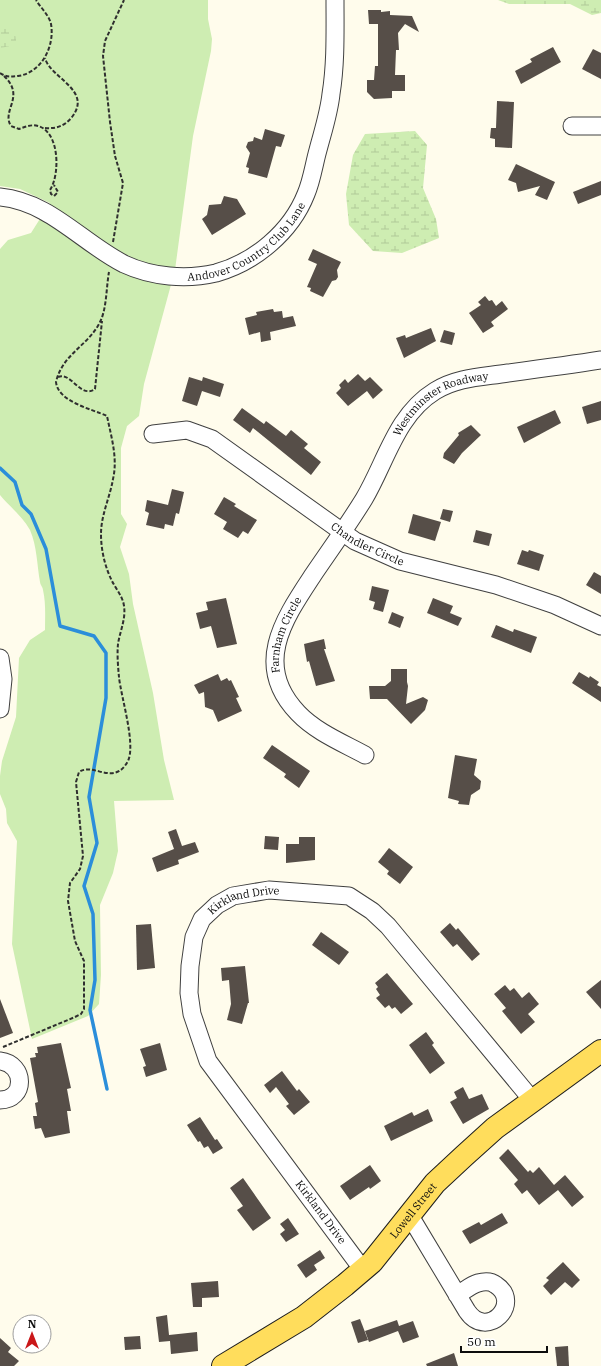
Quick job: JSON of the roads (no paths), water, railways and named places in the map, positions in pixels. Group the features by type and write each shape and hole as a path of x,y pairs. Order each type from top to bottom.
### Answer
{"main road":[{"name":"Lowell Street","path":"223,1366 304,1317 363,1270 372,1262 435,1183 464,1156 495,1128 601,1051"}],"street":[{"name":"Andover Country Club Lane","path":"0,197 18,200 41,209 124,264 145,272 164,276 205,275 225,270 260,252 287,226 298,211 306,194 328,111 335,54 335,0"},
{"path":"572,126 601,126"},
{"name":"Westminster Roadway","path":"341,533 364,498 406,418 430,394 444,385 471,377 601,360"},
{"name":"Chandler Circle","path":"153,434 187,430 204,435 223,446 341,533 355,541 400,561 496,585 555,605 601,626"},
{"name":"Farnham Circle","path":"341,533 284,621 277,642 276,664 283,691 299,714 314,726 365,755"},
{"path":"0,658 3,679 0,709"},
{"name":"Kirkland Drive","path":"363,1270 208,1061 192,1014 189,993 190,966 194,937 202,919 212,910 233,896 269,890 349,896 372,911 388,926 532,1101"},
{"path":"0,1061 12,1065 17,1070 20,1082 14,1094 9,1098 0,1100"},
{"path":"410,1216 457,1295"}],"waterway":[{"path":"0,468 15,482 22,505 31,514 46,549 60,626 94,636 106,653 106,698 89,797 97,843 84,886 93,914 95,980 90,1010 107,1089"}]}
